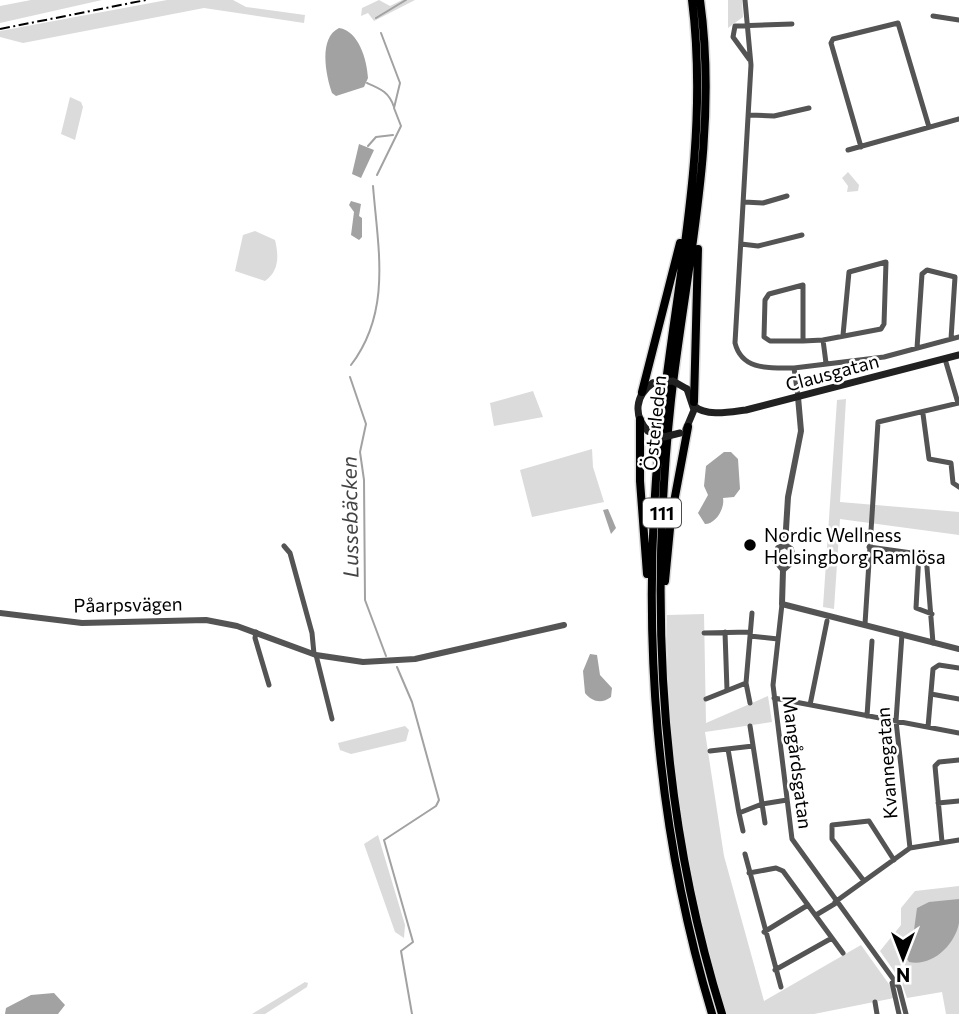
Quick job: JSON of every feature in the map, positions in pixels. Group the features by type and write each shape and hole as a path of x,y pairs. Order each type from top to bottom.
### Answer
{"main road":[{"name":"Österleden","path":"692,0 698,89 691,203 659,442 651,617 655,712 668,816 682,897 712,1014"},
{"name":"Österleden","path":"700,0 706,117 699,211 667,443 660,559 661,612 671,790 696,919 722,1014"},
{"path":"651,617 640,481 638,404 691,203"},
{"path":"661,612 671,518 694,404 699,211"},
{"name":"Clausgatan","path":"688,426 713,413 747,410 959,355"},
{"path":"642,392 653,383 669,380 687,389 694,404"},
{"name":"Clausgatan","path":"694,404 713,413"},
{"path":"640,420 648,431 664,437 680,433 688,426"}],"street":[{"path":"746,0 751,62 735,342 738,352 744,361 755,366 793,368 884,357 959,337"},
{"path":"933,16 959,20"},
{"path":"861,147 831,42 898,23 929,127"},
{"path":"751,62 732,34 736,25 792,24"},
{"path":"749,115 774,116 809,108"},
{"path":"848,150 959,119"},
{"path":"744,202 763,203 787,196"},
{"path":"741,244 758,246 802,235"},
{"path":"803,341 804,286 798,285 769,294 765,300 764,337 770,341 803,341 823,340 881,329 884,324 886,262 849,272 843,335"},
{"path":"917,348 922,274 927,270 955,277 951,339"},
{"path":"823,340 826,363"},
{"path":"865,624 878,422 923,414 958,403 945,359"},
{"path":"785,545 788,497 801,428 793,368"},
{"path":"923,414 929,459 951,463 953,483 959,487"},
{"path":"785,545 792,551 793,561 783,570 782,604 959,649"},
{"path":"783,570 777,565 776,557 778,548 785,545"},
{"path":"284,546 290,553 332,719"},
{"path":"869,547 919,553 927,557 933,643"},
{"path":"919,553 916,608 932,614"},
{"name":"Mangårdsgatan","path":"782,604 774,698 794,846 899,988 906,1014"},
{"name":"Påarpsvägen","path":"0,613 82,623 194,619 228,623 315,655 347,661 400,661 564,625"},
{"path":"750,702 746,683 752,613"},
{"path":"810,705 827,621"},
{"path":"256,632 255,638 269,684"},
{"path":"725,632 727,690"},
{"path":"704,633 750,634 778,639"},
{"name":"Kvannegatan","path":"902,634 895,721 910,848"},
{"path":"867,716 872,641"},
{"path":"929,727 933,669 939,665 959,668"},
{"path":"706,699 746,683"},
{"path":"931,694 959,699"},
{"path":"774,698 959,733"},
{"path":"750,726 765,822"},
{"path":"710,751 753,746"},
{"path":"728,749 743,831"},
{"path":"942,842 936,763 959,760"},
{"path":"739,813 762,804 787,800"},
{"path":"938,803 959,801"},
{"path":"864,881 832,839 832,825 869,821 894,860"},
{"path":"816,915 910,848 959,840"},
{"path":"745,854 781,987"},
{"path":"749,873 780,869 843,953"},
{"path":"764,932 808,905"},
{"path":"775,970 832,938"},
{"name":"Mangårdsgatan","path":"890,977 899,1014"},
{"path":"875,1002 877,1014"}],"shaded area":[{"path":"31,0 102,0 0,23 0,6"},
{"path":"167,0 233,0 246,7 305,15 304,23 204,8 23,43 0,37 0,31"},
{"path":"379,0 390,6 402,0 415,0 374,21 368,13 361,16 362,8"},
{"path":"728,0 742,0 743,17 728,28"},
{"path":"339,28 346,30 357,40 364,55 368,78 364,87 336,96 332,93 325,58 328,40"},
{"path":"70,97 81,102 83,107 75,140 61,134"},
{"path":"359,144 374,150 361,178 352,174"},
{"path":"848,172 859,185 858,191 847,192 848,186 842,178"},
{"path":"351,201 361,204 359,216 362,218 362,237 359,240 351,235 354,212 349,205"},
{"path":"255,231 275,240 275,268 265,281 235,271 243,235"},
{"path":"533,391 543,417 494,426 490,403"},
{"path":"846,399 840,502 959,512 959,535 840,519 834,609 823,607 837,400"},
{"path":"592,449 593,467 604,502 532,517 520,470"},
{"path":"724,452 731,452 738,459 740,489 734,497 723,498 719,515 705,524 698,513 708,495 704,486 706,466"},
{"path":"608,509 616,528 611,534 603,510"},
{"path":"704,614 706,723 768,696 772,722 705,732 724,856 764,1001 861,945 891,987 894,998 814,1014 727,1014 691,867 670,717 667,615"},
{"path":"590,654 597,655 600,675 612,688 611,697 604,701 594,700 585,693 583,671"},
{"path":"405,726 409,730 406,741 351,754 340,750 338,743"},
{"path":"378,835 405,925 404,938 395,932 364,844"},
{"path":"959,886 959,1014 946,1014 942,992 907,998 901,981 880,951 901,925 901,908 915,891"},
{"path":"959,899 959,923 953,939 934,958 918,963 909,962 901,949 914,930 917,908 929,902"},
{"path":"305,982 308,983 307,987 265,1014 252,1014"},
{"path":"54,993 65,1005 58,1014 5,1014 6,1008 31,995"}],"waterway":[{"name":"Lussebäcken","path":"376,18 406,0"},
{"name":"Lussebäcken","path":"377,175 401,126 394,108 400,83 381,33"},
{"name":"Lussebäcken","path":"367,83 384,92 394,107"},
{"path":"368,146 376,137 393,135"},
{"name":"Lussebäcken","path":"351,365 364,344 377,301 379,256 373,186"},
{"name":"Lussebäcken","path":"350,377 366,424 360,452 364,480 365,600 386,656"},
{"name":"Lussebäcken","path":"397,667 412,702 439,800 436,806 384,840 413,942 401,951 412,1014"}],"railway":[{"path":"0,29 146,0"}],"place":[{"name":"Nordic Wellness Helsingborg Ramlösa","path":"750,545"}]}
